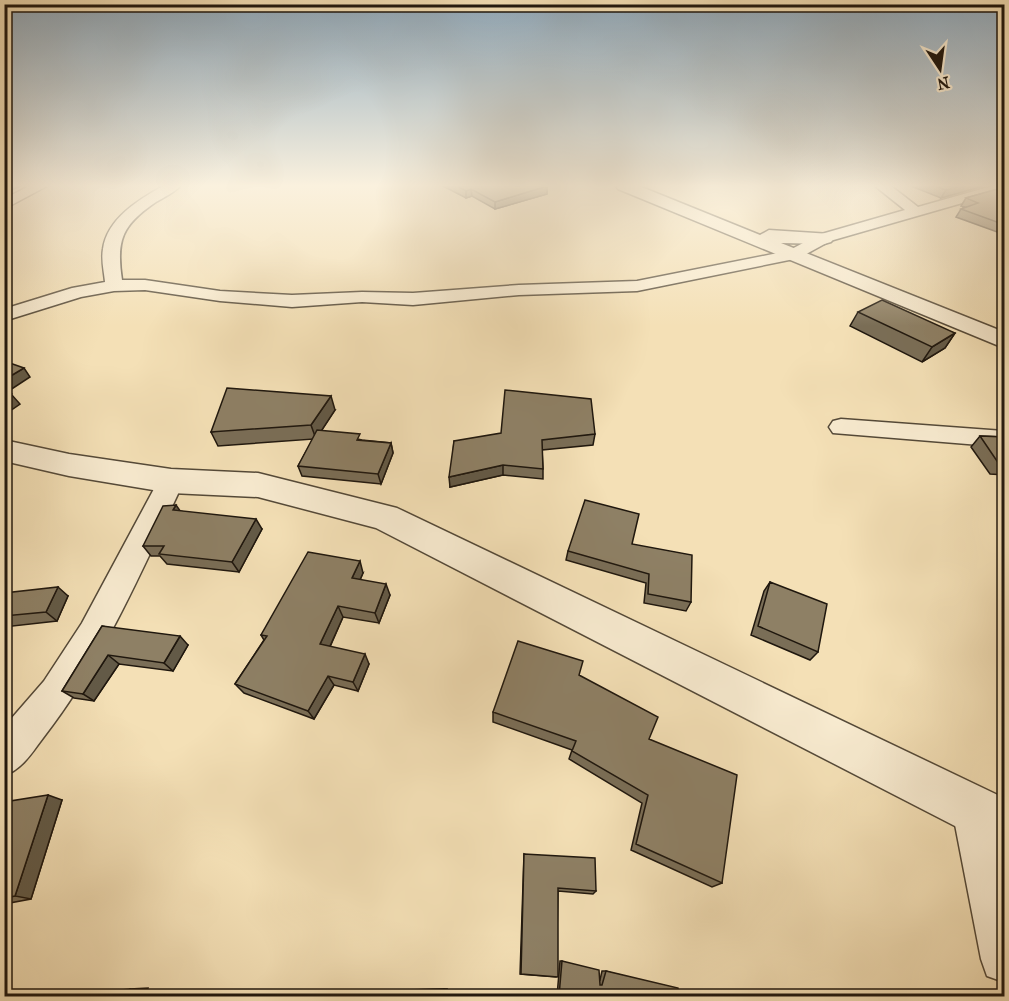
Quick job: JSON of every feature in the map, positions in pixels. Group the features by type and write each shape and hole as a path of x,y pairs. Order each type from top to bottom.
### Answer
{"street":[{"path":"114,286 111,247 115,233"},
{"path":"738,233 1005,340"},
{"path":"746,233 777,237 824,238"},
{"path":"4,315 78,292 114,286 145,285 280,301 362,297 413,299 519,290 637,286 793,255 824,238 843,233"},
{"path":"841,427 1005,439"},
{"path":"4,450 69,465 171,481 258,485 385,517 988,817 1005,959"},
{"path":"4,757 56,693 94,634 171,481"}],"building":[{"path":"882,300 955,333 932,347 858,312"},
{"path":"4,361 24,368 4,380"},
{"path":"227,388 331,396 311,425 211,432"},
{"path":"505,390 591,399 595,434 542,440 543,469 503,465 449,477 454,441 501,433"},
{"path":"317,430 360,434 357,440 391,443 378,474 298,466"},
{"path":"980,436 1005,437 1005,465 999,464"},
{"path":"585,500 639,514 632,544 692,555 691,602 648,594 649,574 568,551"},
{"path":"176,505 173,510 256,519 232,562 159,554 164,546 143,546 163,506"},
{"path":"308,552 360,561 352,578 386,584 375,613 338,606 320,644 365,654 353,682 328,676 308,711 235,684 267,636 261,635"},
{"path":"770,582 827,604 818,652 758,626"},
{"path":"58,587 46,612 4,616 4,593"},
{"path":"102,626 180,636 164,663 108,655 83,694 62,691"},
{"path":"518,641 583,661 579,675 658,717 649,739 737,775 722,883 636,844 648,795 572,751 576,741 493,712"},
{"path":"48,795 15,896 4,898 4,802"},
{"path":"524,854 595,858 596,891 558,888 558,977 521,974"},
{"path":"562,961 599,970 600,985 602,985 606,971 678,988 678,996 559,996"},
{"path":"130,989 128,996 78,996 79,994"},
{"path":"444,989 444,996 268,996 301,993"}]}
